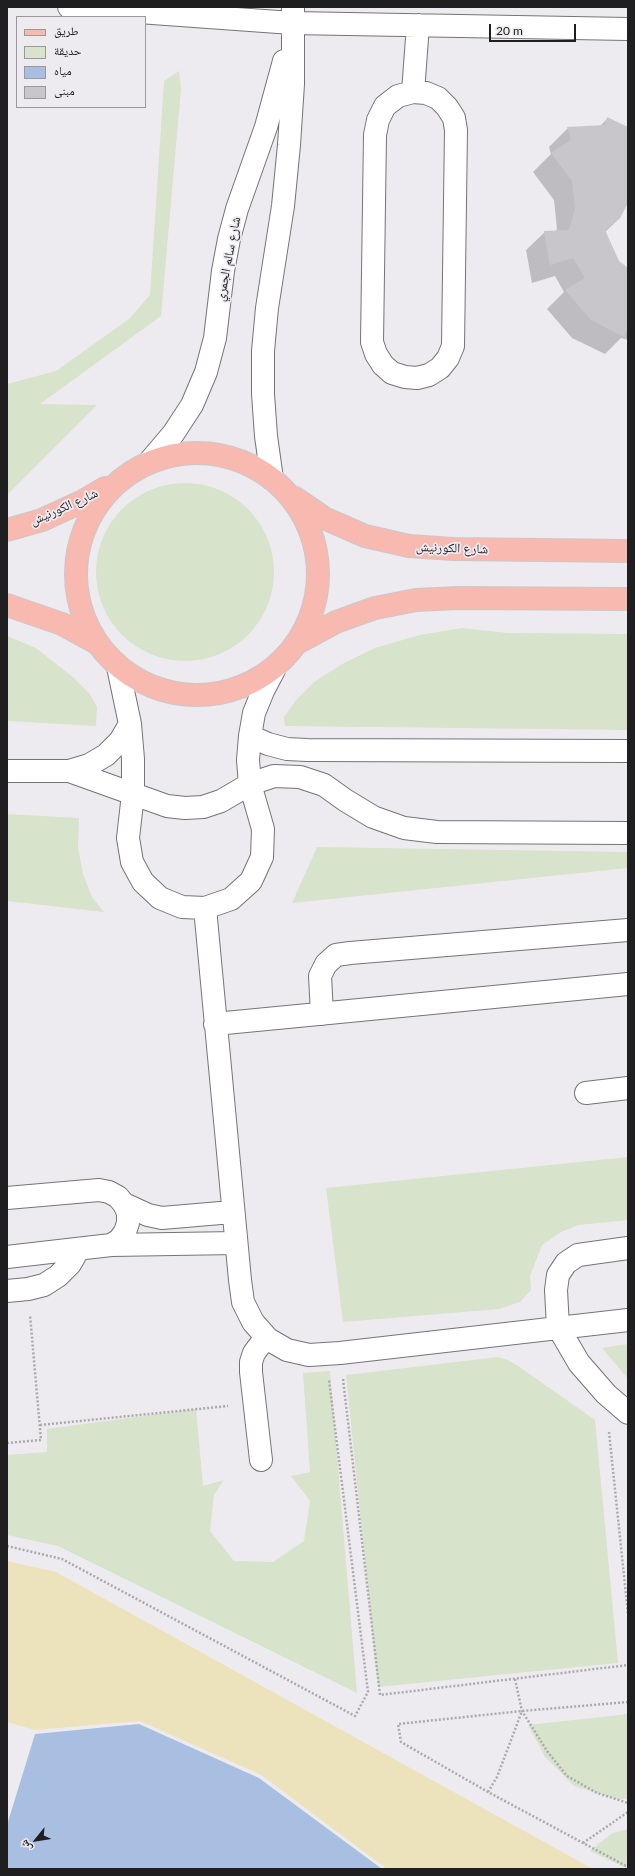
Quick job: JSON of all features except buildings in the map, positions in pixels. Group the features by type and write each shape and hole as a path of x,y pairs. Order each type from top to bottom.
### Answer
{"main road":[{"name":"شارع الكورنيش","path":"7,530 42,520 81,502 150,461 181,453 213,453 244,462 324,518 366,536 409,546 454,549 628,551"},
{"path":"118,480 94,507 80,539 74,575 80,610 95,642 118,667 154,688 195,697 237,690 274,670 299,642 315,605 318,565 309,527 280,486"},
{"path":"299,642 336,622 375,608 416,600 458,598 628,599"},
{"path":"7,605 62,624 95,642"}],"street":[{"path":"69,7 293,15 418,25 628,30"},
{"path":"280,486 266,436 263,351 266,308 283,206 289,145 293,84 293,15"},
{"name":"شارع سالم الجمري","path":"150,461 177,428 192,405 206,372 215,338 223,271 229,239 237,209 266,127 281,75 293,15"},
{"path":"413,92 418,25"},
{"path":"413,92 426,93 438,98 447,107 454,118 456,130 452,346 448,358 440,368 429,375 417,378 405,377 392,373 383,365 376,354 372,342 375,135 378,120 385,106 398,96 413,92"},
{"path":"118,667 130,724 133,759 133,794 128,838 132,862 143,882 160,898 182,907 205,908 230,899 241,890 251,881 262,857 263,829 250,784 248,760 254,713 274,670"},
{"path":"7,771 69,770 88,765 106,755 120,741 130,724"},
{"path":"250,736 268,744 287,749 307,750 628,751"},
{"path":"69,770 167,806 185,808 203,807 221,801 250,784 274,776 300,777 324,785 373,817 404,828 437,832 628,833"},
{"path":"205,908 232,1212 243,1302 252,1322 268,1339 287,1350 309,1355 333,1354 628,1320"},
{"path":"322,1014 320,976 326,964 336,955 628,930"},
{"path":"215,1024 628,984"},
{"path":"586,1093 628,1088"},
{"path":"7,1198 99,1190 109,1192 118,1197 124,1204 128,1213 128,1223 125,1232 119,1240 111,1245"},
{"path":"124,1204 148,1215 162,1218 232,1212"},
{"path":"7,1257 111,1245 236,1243"},
{"path":"628,1248 578,1255 566,1263 558,1275 556,1290 558,1327 579,1363 606,1394 628,1413"},
{"path":"17,1290 44,1284 58,1276 70,1264 78,1250"},
{"path":"261,1460 254,1404 251,1362 254,1353 260,1345 268,1339"}],"path":[{"path":"7,1443 41,1440 40,1425 17,1290"},
{"path":"7,1546 62,1559 355,1716 368,1692 333,1354"},
{"path":"333,1354 380,1695 628,1665"},
{"path":"606,1394 628,1614"},
{"path":"40,1425 254,1404"},
{"path":"515,1679 522,1711 547,1751 567,1776 597,1793 628,1803"},
{"path":"628,1702 398,1724 401,1742 488,1792 628,1867"},
{"path":"488,1792 497,1777 522,1711"},
{"path":"583,1843 628,1812"}],"green space":[{"path":"179,71 181,89 161,316 40,404 97,405 7,495 7,384 56,371 129,319 150,295 164,81"},
{"path":"176,483 194,483 219,490 234,498 248,509 259,523 267,538 274,563 274,581 267,606 259,621 248,635 234,646 211,657 194,661 176,661 159,657 143,650 129,641 116,628 107,614 100,598 96,581 96,563 100,546 107,530 116,516 129,503 143,494 159,487"},
{"path":"462,628 508,633 628,634 628,730 285,726 284,717 296,700 314,682 344,663 375,648 420,635"},
{"path":"7,636 36,648 74,678 89,693 97,707 96,726 7,721"},
{"path":"7,814 79,818 78,848 83,874 92,897 104,912 7,901"},
{"path":"317,847 628,852 628,868 292,903"},
{"path":"628,1157 628,1220 579,1225 561,1232 542,1245 530,1276 531,1290 520,1302 499,1309 343,1322 326,1188"},
{"path":"628,1344 628,1379 602,1348"},
{"path":"498,1357 508,1360 518,1366 595,1420 618,1663 378,1687 346,1375"},
{"path":"330,1371 357,1693 58,1546 7,1535 7,1455 47,1452 47,1429 196,1409 203,1486 224,1480 214,1495 210,1531 234,1561 273,1562 304,1541 310,1501 291,1476 310,1472 303,1373"},
{"path":"628,1714 628,1799 617,1799 574,1786 545,1757 528,1725"},
{"path":"628,1829 628,1869 590,1851 612,1833"}],"sand":[{"path":"7,1561 56,1572 593,1869 387,1869 261,1775 140,1721 35,1730 7,1722"}],"water":[{"path":"139,1724 259,1778 382,1869 7,1869 7,1825 35,1734"}]}
